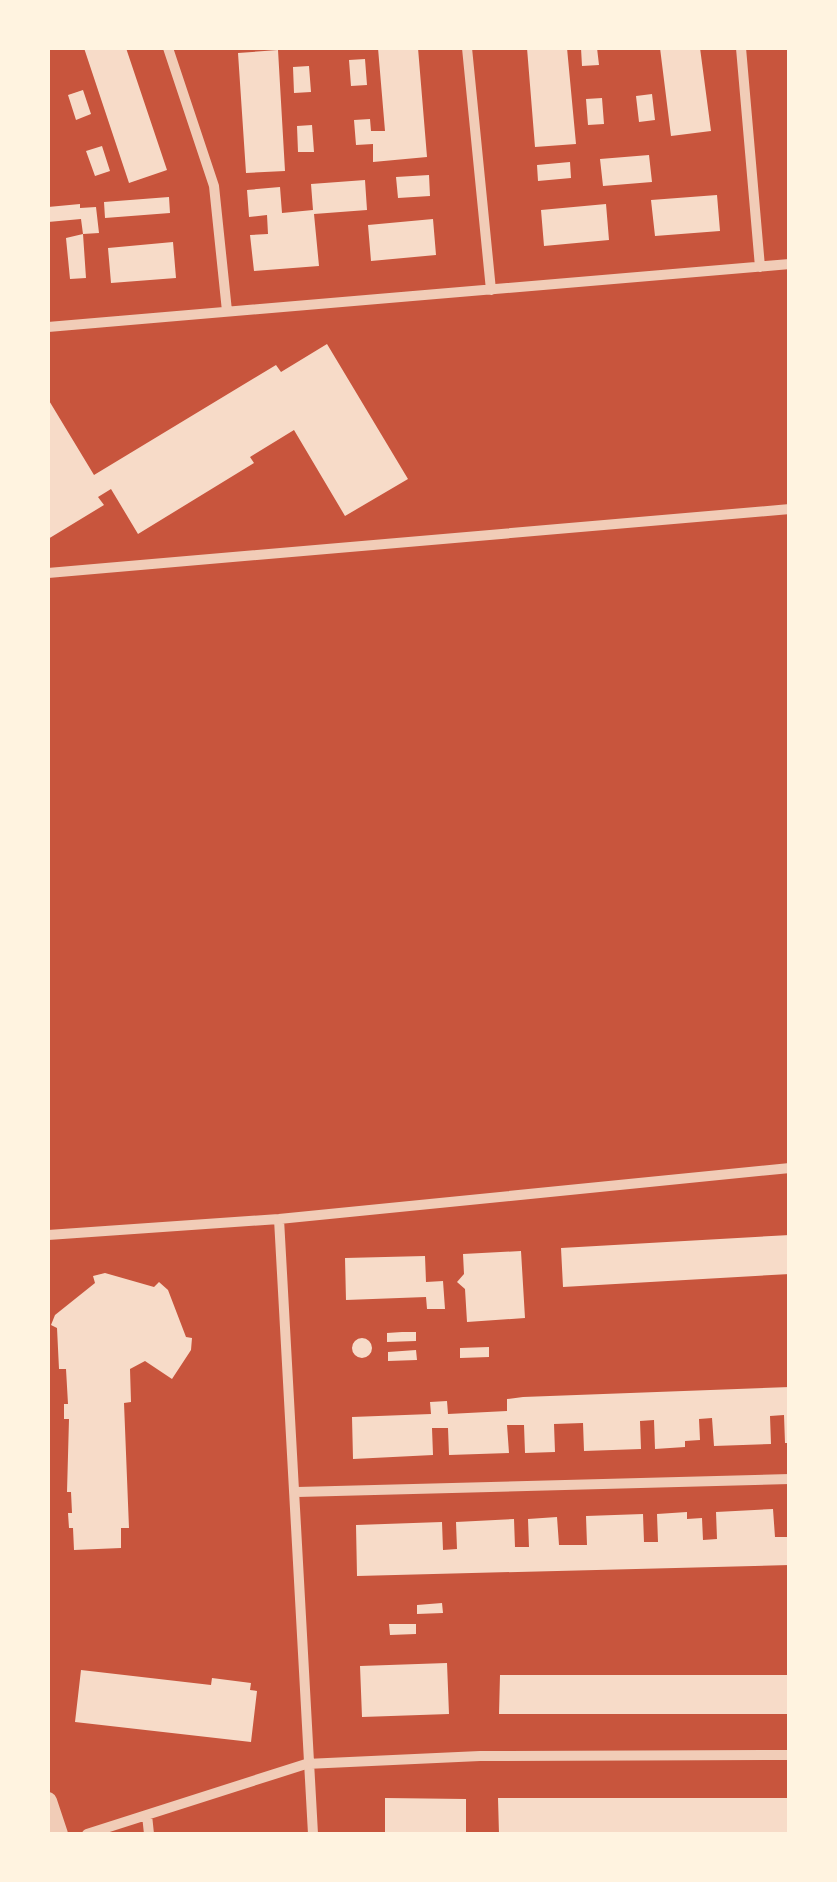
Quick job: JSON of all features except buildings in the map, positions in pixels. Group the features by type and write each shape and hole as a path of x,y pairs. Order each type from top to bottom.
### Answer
{"street":[{"path":"168,48 214,186 227,311"},
{"path":"467,48 492,290"},
{"path":"742,48 760,267"},
{"path":"48,327 790,264"},
{"path":"48,573 790,510"},
{"path":"48,1235 279,1219 790,1168"},
{"path":"279,1219 297,1492 312,1834"},
{"path":"297,1492 790,1479"},
{"path":"87,1834 306,1764 480,1756 790,1755"},
{"path":"48,1801 59,1834"},
{"path":"147,1815 149,1834"}]}
